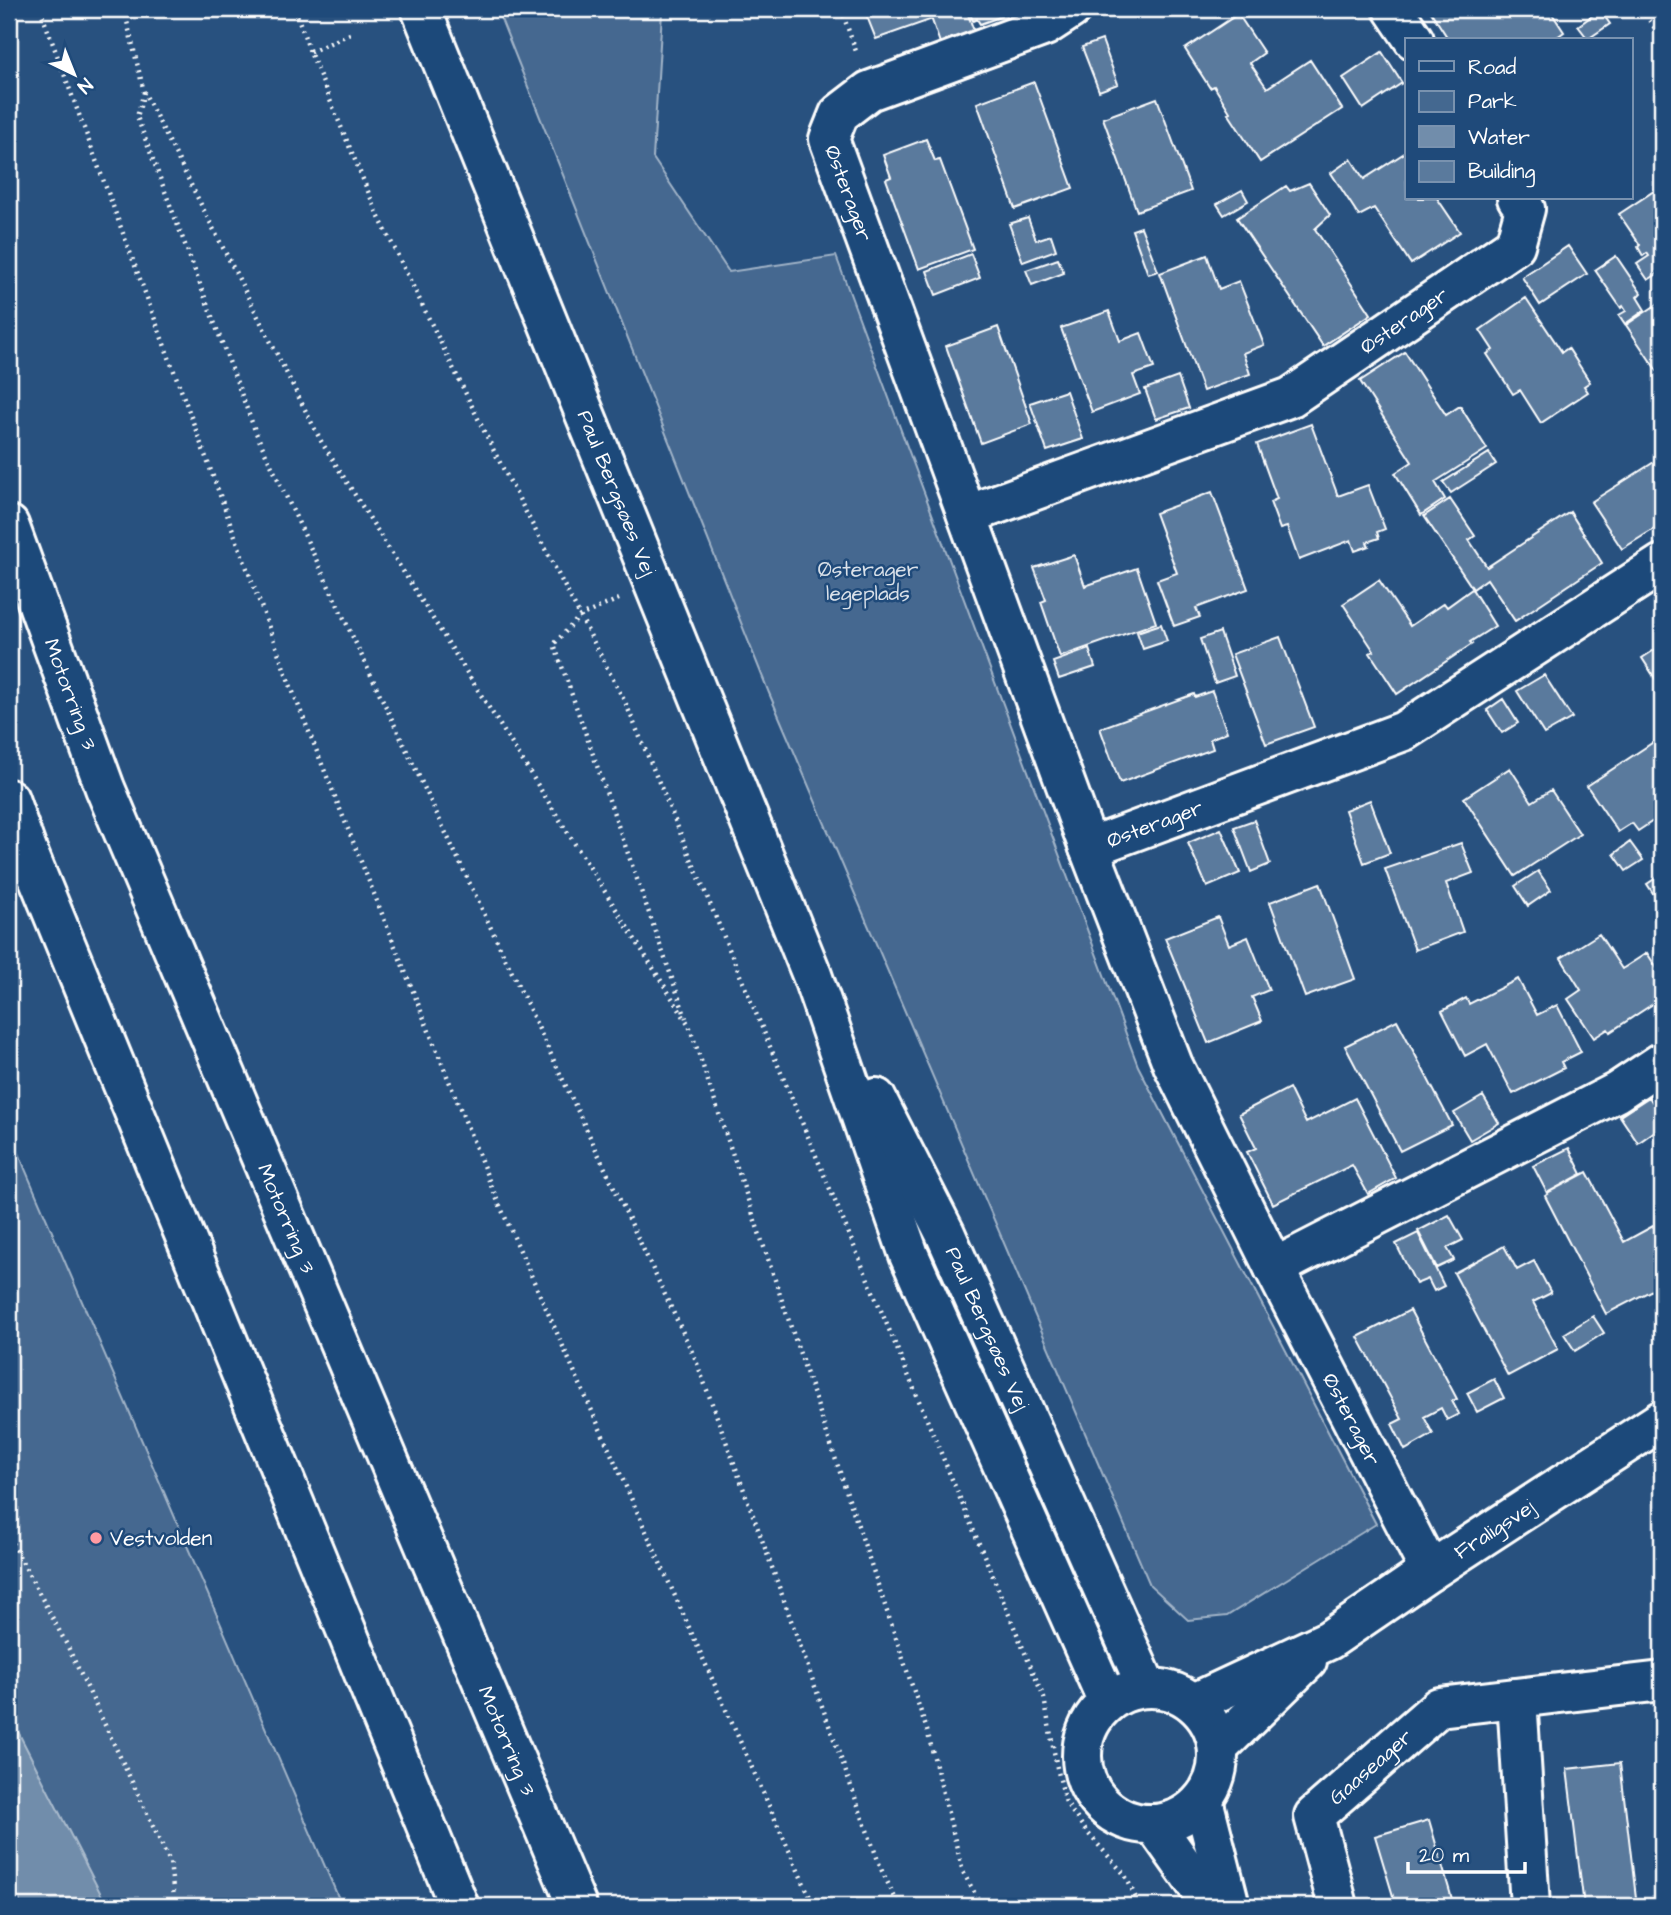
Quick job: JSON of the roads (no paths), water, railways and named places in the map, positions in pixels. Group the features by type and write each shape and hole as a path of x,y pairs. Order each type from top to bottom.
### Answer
{"main road":[{"name":"Paul Bergsøes Vej","path":"421,9 812,975 909,1255 1108,1702"},
{"name":"Østerager","path":"1071,9 1045,26 869,91 839,114 829,139 1089,848 1173,1065 1274,1269 1430,1571"},
{"path":"1393,9 1413,38"},
{"name":"Østerager","path":"967,515 1291,397 1515,245 1525,209 1518,200"},
{"name":"Motorring 3","path":"9,525 105,788 577,1906"},
{"name":"Østerager","path":"1089,848 1404,731 1662,564"},
{"path":"9,799 459,1906"},
{"name":"Paul Bergsøes Vej","path":"812,975 945,1233 1147,1688"},
{"path":"1274,1269 1617,1092 1662,1062"},
{"name":"Fraligsvej","path":"1194,1703 1329,1640 1662,1420"},
{"name":"Fraligsvej","path":"1218,1748 1329,1640"},
{"name":"Gaaseager","path":"1338,1906 1314,1816 1439,1707 1662,1681"},
{"path":"1147,1688 1164,1689 1194,1703 1206,1716 1214,1731 1218,1748 1218,1766 1203,1800 1181,1816 1154,1824 1133,1822 1113,1813 1097,1799 1087,1780 1082,1759 1085,1738 1093,1718 1108,1702 1126,1692 1147,1688"},
{"path":"1517,1698 1530,1906"},
{"path":"1203,1800 1230,1906"},
{"path":"1154,1824 1212,1906"}],"water":[{"path":"9,1714 107,1906 22,1906 9,1880"}],"place":[{"name":"Vestvolden","path":"96,1538"}],"park label":[{"name":"Østerager legeplads","path":"868,581"}]}
